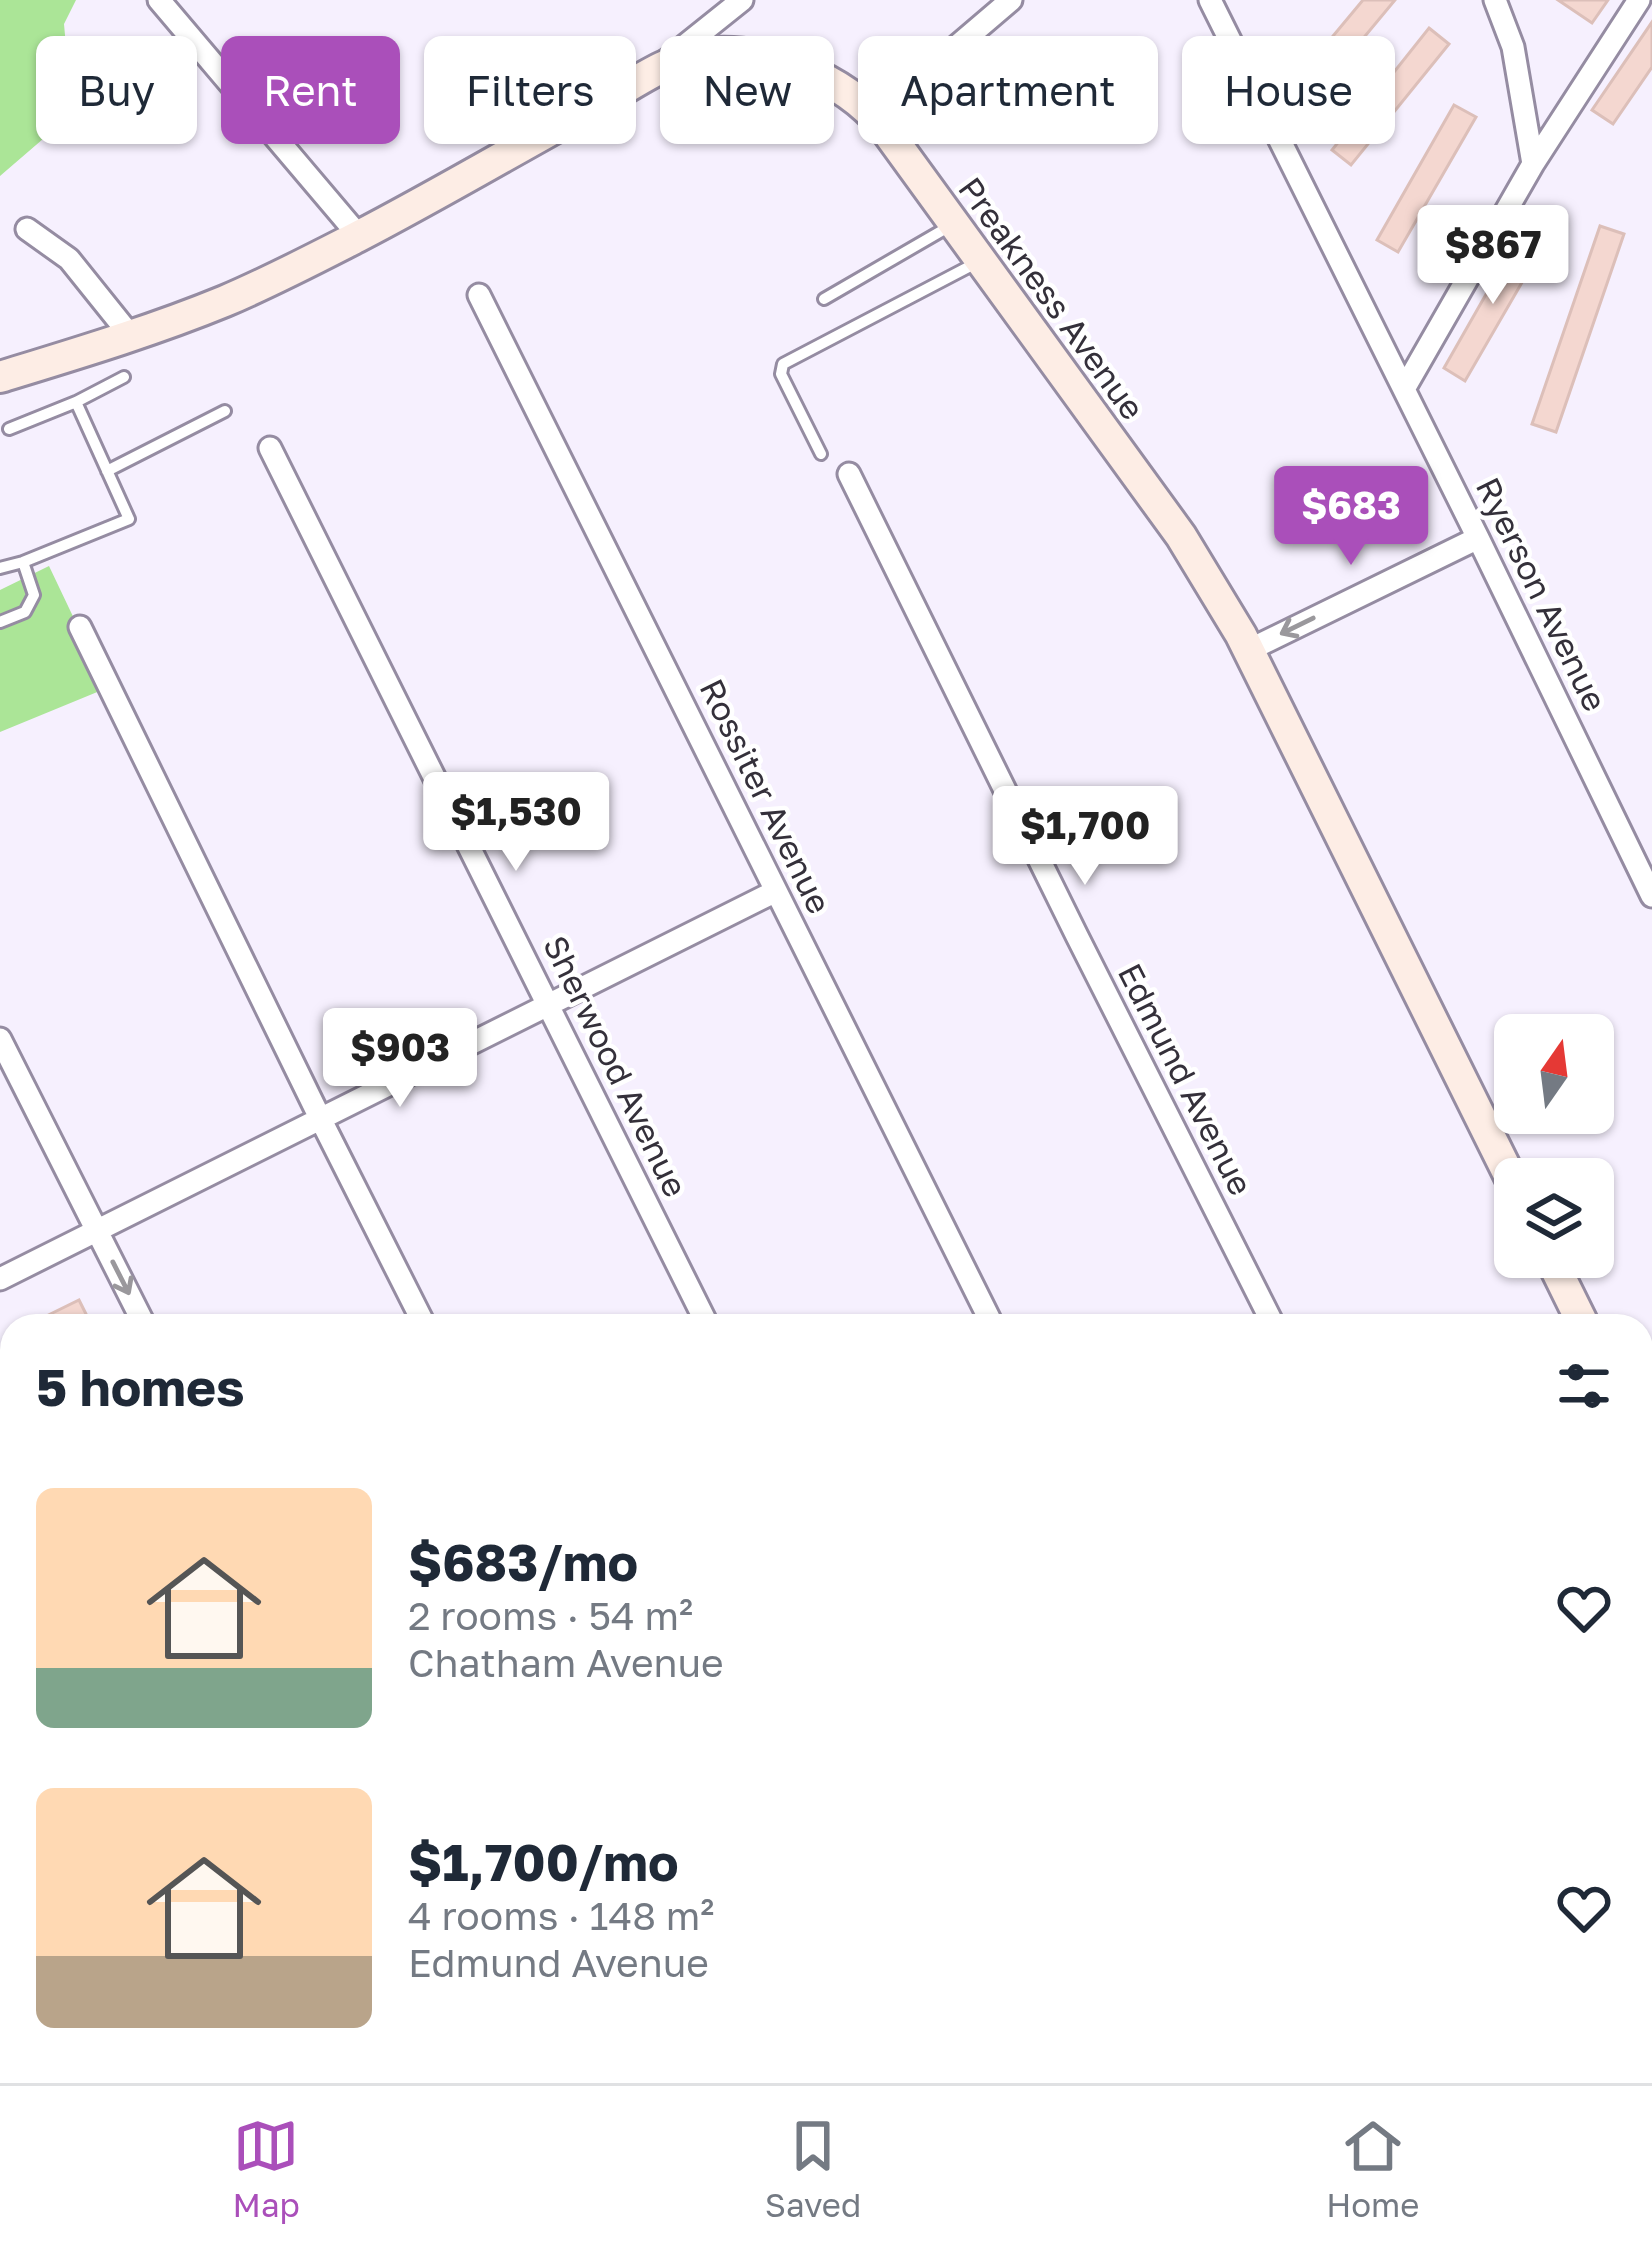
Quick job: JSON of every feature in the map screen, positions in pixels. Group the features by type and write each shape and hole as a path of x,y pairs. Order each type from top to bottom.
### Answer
{"main road":[{"name":"Preakness Avenue","path":"0,377 226,300 359,236 688,57 723,53 763,58 812,72 858,102"},
{"name":"Preakness Avenue","path":"895,144 1181,536 1249,650 1501,1158"},
{"path":"1560,1278 1578,1314"}],"street":[{"path":"158,0 359,236"},
{"path":"643,79 742,0"},
{"path":"969,36 1011,0"},
{"name":"Ryerson Avenue","path":"1210,0 1652,896"},
{"path":"1495,0 1514,47 1533,164"},
{"path":"1403,388 1533,164 1639,0"},
{"path":"27,230 70,259 130,334"},
{"name":"Rossiter Avenue","path":"479,296 986,1314"},
{"name":"Sherwood Avenue","path":"270,448 702,1314"},
{"name":"Edmund Avenue","path":"849,474 1268,1314"},
{"path":"1249,650 1478,538"},
{"path":"80,627 419,1314"},
{"path":"0,1279 776,891"},
{"path":"0,1040 139,1314"}],"lane":[{"path":"824,299 953,224"},
{"path":"821,454 782,374 783,364 981,260"},
{"path":"9,430 124,377"},
{"path":"0,568 129,519 76,402"},
{"path":"107,471 225,411"},
{"path":"0,622 25,612 34,595 22,562"}],"green space":[{"path":"0,0 76,0 64,24 65,36 36,36 37,144 0,176"},
{"path":"49,566 107,688 0,732 0,590"}],"building":[{"path":"1363,0 1395,0 1365,36 1333,36"},
{"path":"1558,0 1608,0 1592,23"},
{"path":"1652,22 1652,67 1613,124 1592,110"},
{"path":"1429,28 1449,44 1395,111 1395,71"},
{"path":"1454,105 1476,117 1398,252 1377,240"},
{"path":"1337,144 1368,144 1351,165 1332,150"},
{"path":"1600,226 1624,234 1556,432 1532,424"},
{"path":"1521,233 1543,246 1465,381 1444,368"},
{"path":"79,1300 86,1314 50,1314"}]}
